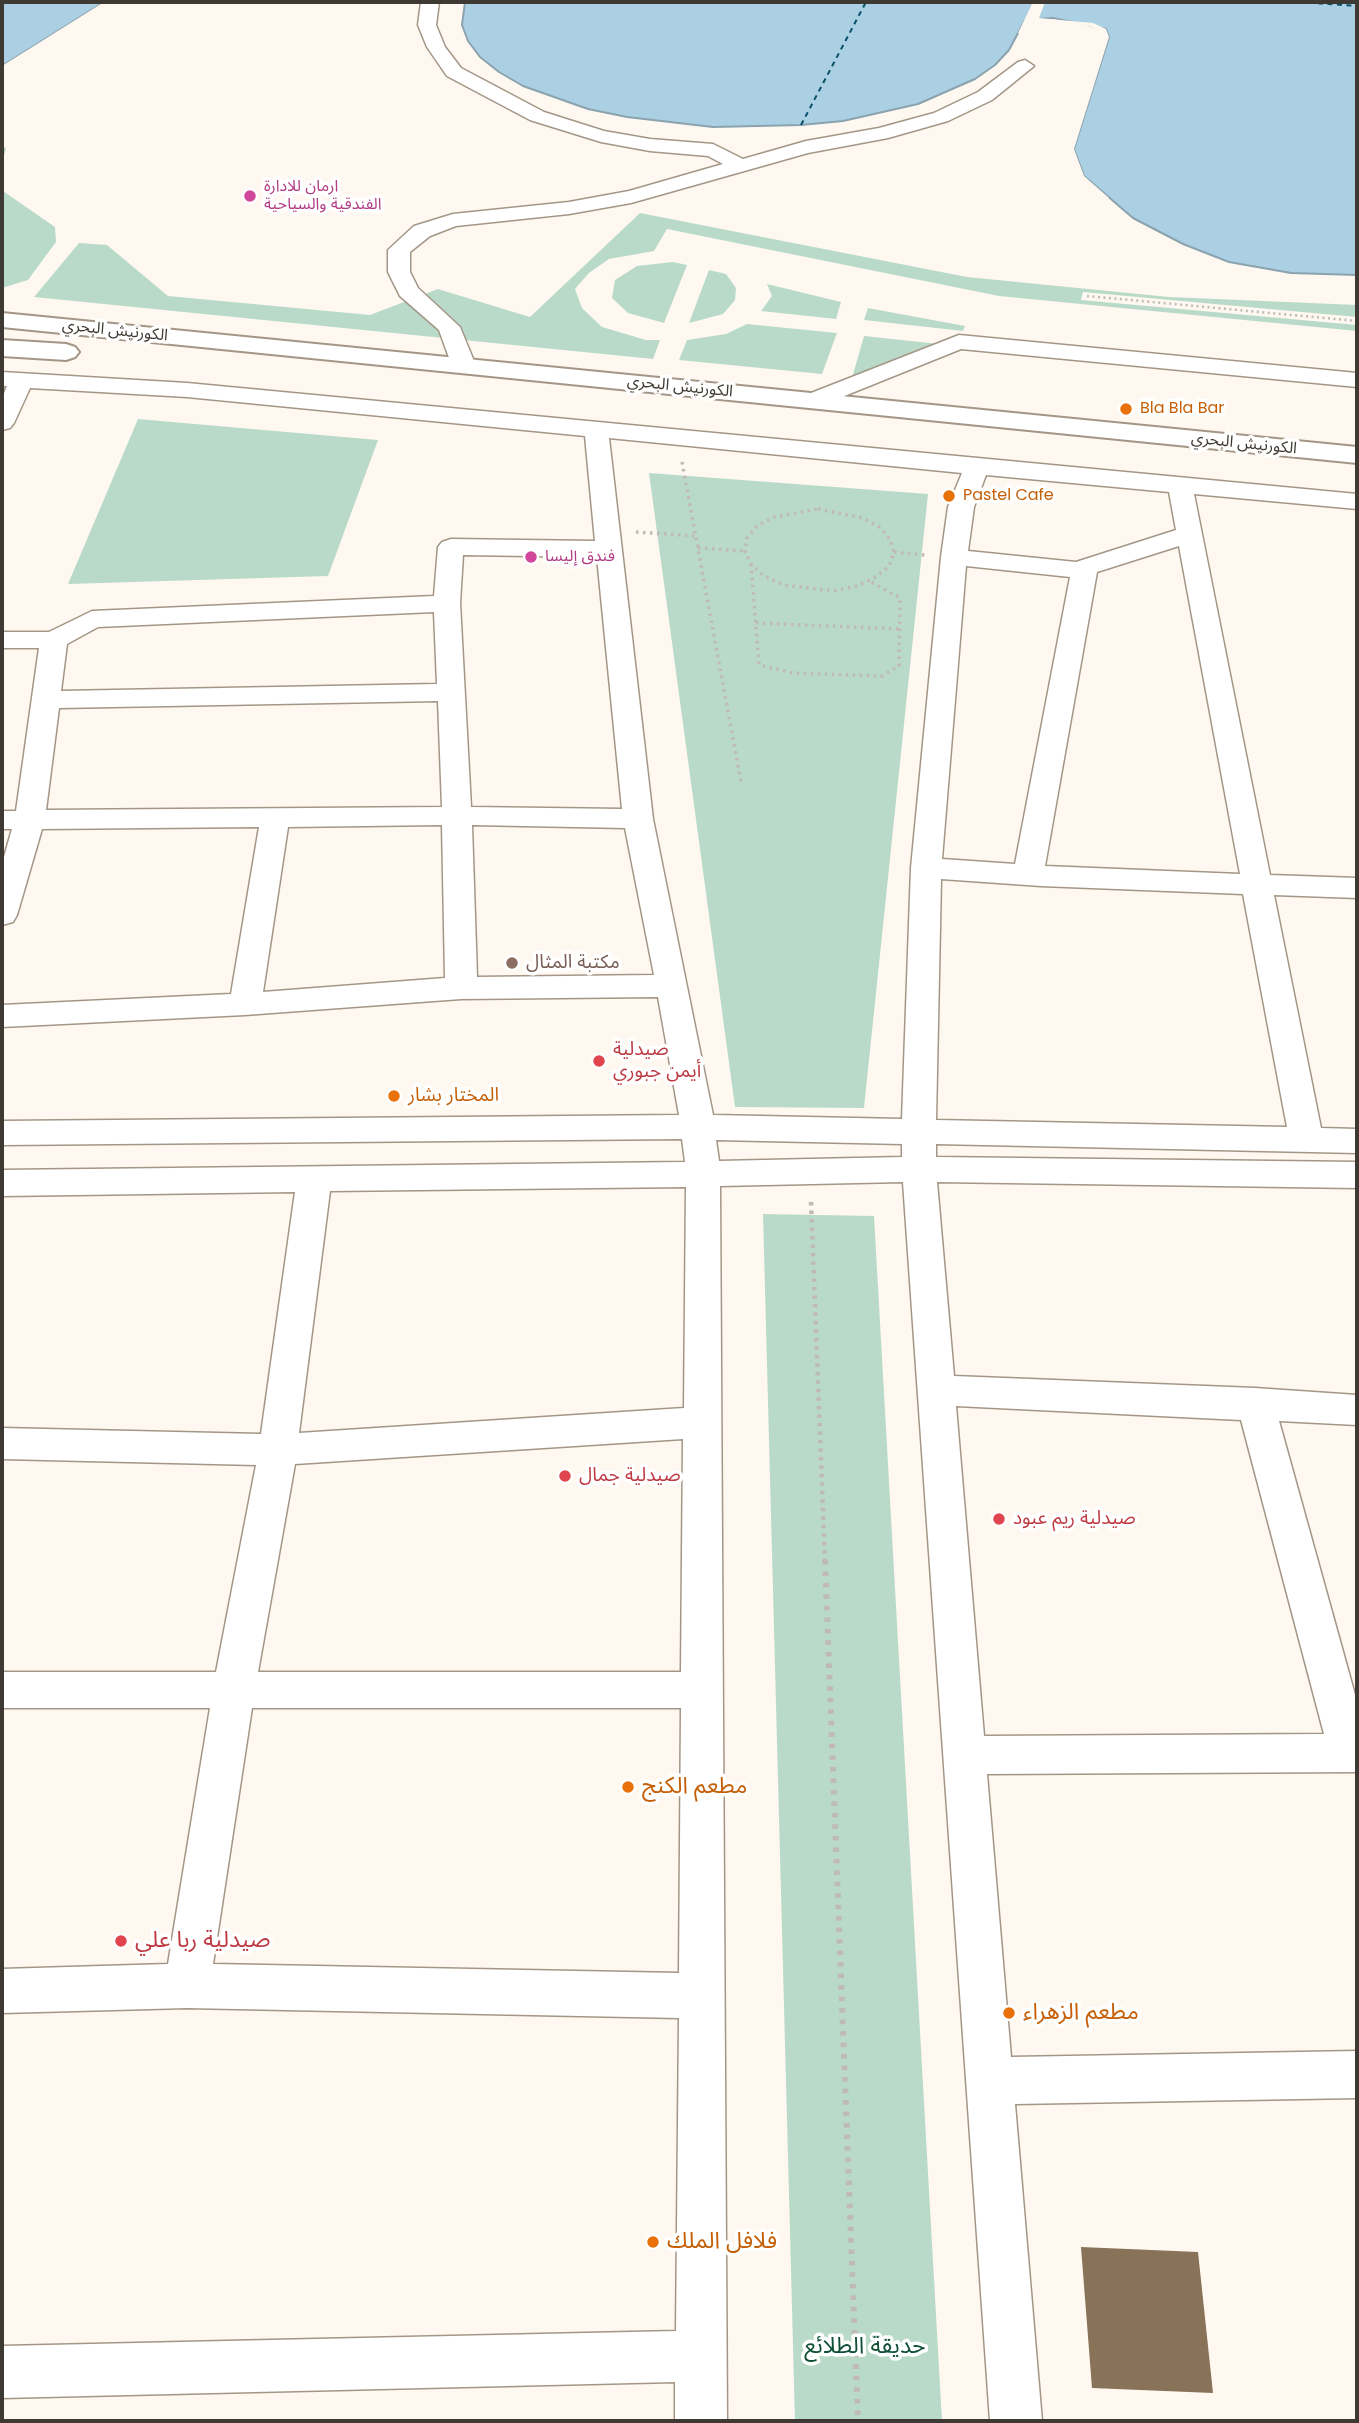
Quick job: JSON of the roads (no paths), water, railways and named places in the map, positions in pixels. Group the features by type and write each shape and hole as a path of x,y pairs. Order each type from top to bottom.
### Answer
{"main road":[{"name":"الكورنيش البحري","path":"2,320 1357,455"},
{"name":"الكورنيش البحري","path":"2,348 593,399 834,415 990,436 1357,474"}],"street":[{"path":"430,2 427,25 436,47 454,72 537,116 601,136 650,145 713,150 741,166"},
{"path":"464,366 449,327 408,291 399,272 400,250 422,231 453,219 569,208 631,197 806,147 881,134 941,117 985,96 1025,66"},
{"path":"801,125 806,147"},
{"path":"814,400 959,342 1357,380"},
{"path":"2,423 12,379 187,390 1357,501"},
{"path":"596,430 638,819 698,1127 703,1174 701,2421"},
{"path":"977,467 961,507 954,556 926,868 919,1149 1016,2421"},
{"path":"1180,485 1306,1139"},
{"path":"954,556 1077,570 1190,534"},
{"path":"461,988 457,816 447,603 451,547 608,539"},
{"path":"1028,875 1085,568"},
{"path":"2,640 54,640 92,619 447,603"},
{"path":"2,915 16,819 46,700 54,640"},
{"path":"46,700 451,692"},
{"path":"16,819 457,816 638,819"},
{"path":"245,1004 275,817"},
{"path":"926,868 1028,875 1357,888"},
{"path":"2,1016 245,1004 461,988 672,986"},
{"path":"2,1133 698,1127 919,1149 1357,1175"},
{"path":"2,1183 810,1171 919,1149 1306,1139 1357,1141"},
{"path":"187,1986 233,1688 278,1450 314,1179"},
{"path":"937,1391 1255,1403 1357,1410"},
{"path":"965,1755 1354,1753 1255,1403"},
{"path":"2,1443 278,1450 702,1422"},
{"path":"2,1690 702,1690"},
{"path":"2,1991 187,1986 701,1996"},
{"path":"990,2081 1357,2074"},
{"path":"2,2372 701,2356"}],"water":[{"path":"2,2 104,2 2,66"},
{"path":"465,2 1357,2 1357,275 1291,273 1229,262 1183,244 1133,218 1084,176 1074,149 1109,37 1106,29 1053,18 1025,20 1009,50 995,65 975,79 918,104 843,121 713,127 627,117 588,109 523,86 480,57 468,41 462,25"}],"place":[{"name":"ارمان للادارة الفندقية والسياحية","path":"250,196"},
{"name":"Bla Bla Bar","path":"1126,409"},
{"name":"Pastel Cafe","path":"949,496"},
{"name":"فندق إليسا","path":"531,557"},
{"name":"مكتبة المثال","path":"512,963"},
{"name":"صيدلية أيمن جبوري","path":"599,1061"},
{"name":"المختار بشار","path":"394,1096"},
{"name":"صيدلية جمال","path":"565,1476"},
{"name":"صيدلية ريم عبود","path":"999,1519"},
{"name":"مطعم الكنج","path":"628,1787"},
{"name":"صيدلية ربا علي","path":"121,1941"},
{"name":"مطعم الزهراء","path":"1009,2013"},
{"name":"فلافل الملك","path":"653,2242"}],"park label":[{"name":"حديقة الطلائع","path":"865,2347"}]}
